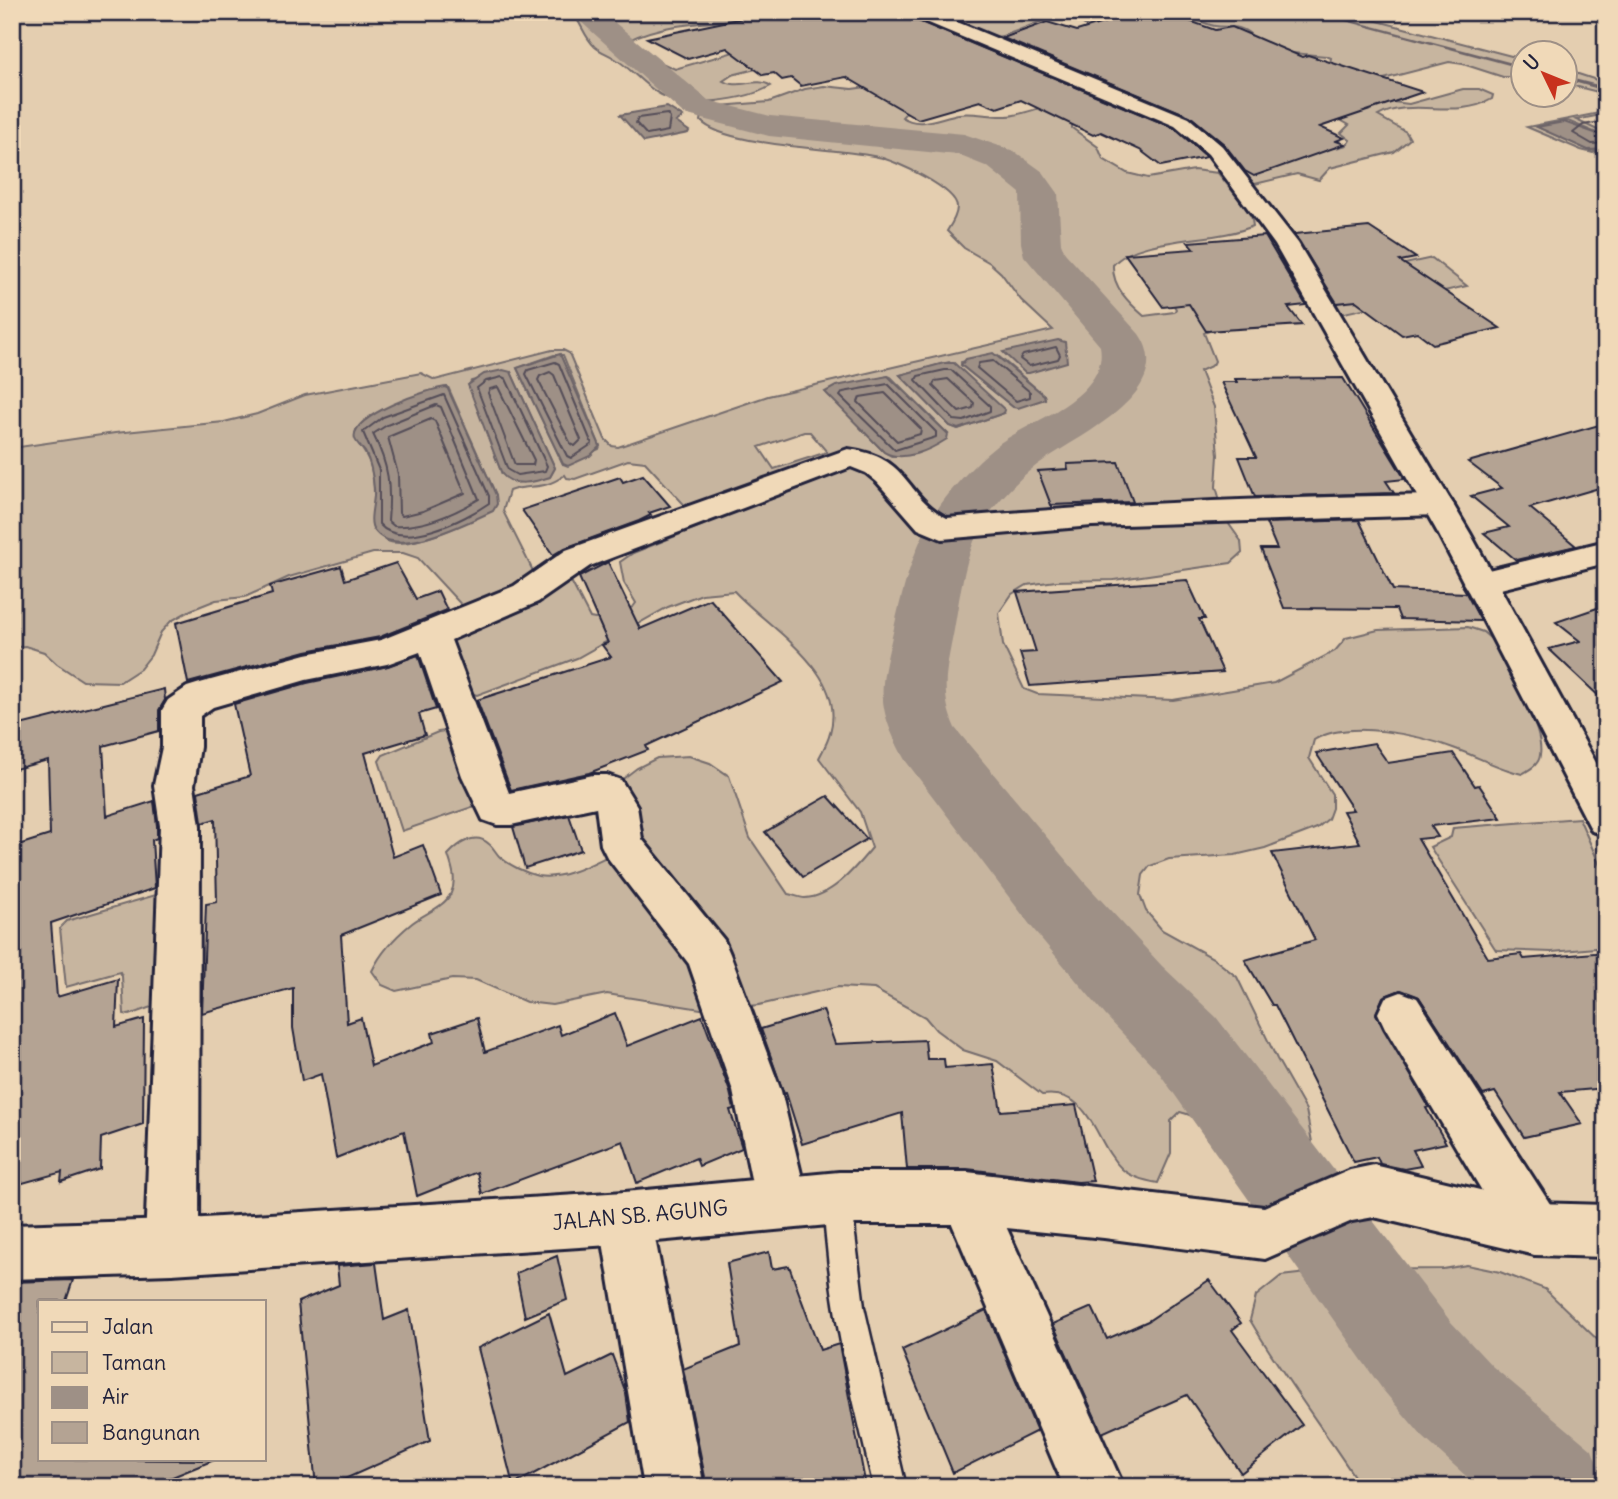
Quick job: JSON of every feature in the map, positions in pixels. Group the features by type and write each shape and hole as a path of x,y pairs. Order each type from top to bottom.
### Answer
{"street":[{"path":"918,12 1182,122 1203,138 1286,243 1480,583 1594,772 1606,819"},
{"path":"172,1247 180,826 174,785 181,747 181,710 200,697 306,667 387,651 532,590 578,558 848,458 861,458 875,465 927,522 942,529 1092,516 1349,506 1438,506"},
{"path":"1480,583 1606,552"},
{"path":"431,634 482,776 497,809 593,790 607,791 617,806 622,845 708,954 757,1091 782,1203"},
{"path":"1401,1013 1535,1229 1606,1231"},
{"name":"JALAN SB. AGUNG","path":"12,1252 172,1247 625,1218 839,1198 967,1198 1265,1233 1350,1196 1374,1191 1535,1229"},
{"path":"967,1198 1094,1487"},
{"path":"625,1218 674,1487"}],"lane":[{"path":"839,1198 839,1245 846,1293 890,1487"}],"green space":[{"path":"572,12 740,12 755,17 675,26 629,40 640,53 675,69 751,47 772,65 732,75 723,81 735,84 760,82 771,86 747,95 716,101 685,101 661,95 620,62 595,47"},
{"path":"933,12 1127,12 1130,17 1085,29 1086,26 1075,20 1053,18 997,37"},
{"path":"1177,12 1343,12 1510,56 1510,77 1449,62 1376,81 1330,64 1331,58 1326,56 1281,52 1249,40 1251,35 1238,28 1215,26 1196,20 1176,21 1166,18"},
{"path":"1580,75 1606,83 1606,94 1580,88"},
{"path":"889,84 917,101 902,117 916,122 965,114 1007,116 1077,97 1104,97 1117,103 1072,122 1072,128 1098,147 1103,159 1127,173 1148,178 1194,170 1218,173 1251,214 1253,226 1219,235 1159,244 1125,255 1113,265 1113,273 1122,294 1133,306 1144,316 1174,312 1176,309 1167,294 1176,290 1296,281 1309,296 1293,298 1204,333 1215,361 1213,365 1200,371 1214,407 1218,455 1216,487 1226,520 1241,541 1242,553 1231,563 1114,580 1056,581 1027,585 1012,594 999,613 1003,645 1024,689 1037,694 1173,700 1274,683 1335,651 1346,638 1378,630 1468,627 1483,632 1491,639 1530,713 1540,743 1540,755 1536,764 1522,774 1441,744 1404,734 1364,730 1328,734 1314,740 1309,758 1332,794 1332,808 1328,819 1317,828 1265,848 1235,855 1169,859 1150,866 1143,875 1140,895 1146,911 1162,930 1213,958 1237,977 1277,1059 1306,1110 1312,1142 1299,1174 1281,1188 1241,1162 1204,1124 1180,1112 1171,1121 1171,1153 1158,1183 1130,1175 1113,1158 1082,1108 1072,1100 1059,1095 1042,1095 997,1061 963,1050 936,1030 925,1017 874,989 838,987 759,1005 707,1010 607,994 552,1005 526,1002 476,980 452,979 396,991 382,985 372,971 384,951 405,929 439,906 451,893 454,878 448,855 457,847 467,840 484,840 507,862 538,876 557,876 585,867 610,855 607,791 637,768 657,758 689,756 710,763 729,776 750,838 788,894 805,898 825,892 843,880 872,848 860,812 819,758 830,733 832,711 827,690 802,653 734,591 702,594 668,607 577,658 477,695 470,693 444,642 566,582 572,583 590,618 595,619 633,607 636,603 624,583 620,562 633,553 703,525 645,462 628,460 575,479 565,475 549,484 509,491 503,511 535,575 467,611 418,558 403,553 373,553 289,577 245,597 216,600 191,610 171,621 161,632 151,655 140,669 120,682 83,681 44,652 25,646 12,648 12,448 115,433 224,422 257,414 305,395 421,373 435,380 552,350 569,353 605,439 612,446 618,447 768,396 1053,330 1021,300 1001,273 990,263 964,248 947,231 956,213 954,200 923,176 878,157 733,136 714,130 701,121 702,115 719,106 769,102 805,89 824,86 852,89","holes":["554,355 563,355 600,446 599,449 563,464 517,368","997,355 1045,398 1013,407 961,365 961,362","949,362 1004,413 958,429 950,426 900,375","511,372 555,468 550,477 516,483 502,474 469,385 471,381","891,377 948,434 893,457 884,452 826,392","448,387 496,495 493,510 425,538 398,543 387,541 372,525 372,472 357,439 356,430 399,404","810,432 827,452 774,469 759,447"]},
{"path":"1463,89 1479,89 1493,95 1492,99 1464,108 1405,108 1378,116 1406,132 1410,139 1394,152 1330,168 1319,180 1297,174 1255,184 1246,180 1241,171 1316,146 1336,148 1347,145 1350,140 1341,133 1349,125 1337,118 1393,102 1409,104"},
{"path":"1604,112 1606,114 1576,120 1606,134 1606,137 1568,121 1537,127 1591,151 1606,149 1593,153 1527,127"},
{"path":"1432,258 1467,286 1340,314 1318,283"},
{"path":"452,730 478,805 402,831 379,761 383,755 438,732"},
{"path":"1579,818 1606,879 1606,947 1552,952 1496,950 1430,847 1451,837 1453,828"},
{"path":"159,894 154,1006 129,1015 124,1014 120,972 66,987 60,928 67,921"},
{"path":"1467,1265 1500,1272 1545,1289 1606,1348 1606,1487 1361,1487 1250,1320 1256,1296 1281,1276 1333,1270 1443,1269"}],"water":[{"path":"667,107 683,117 676,122 689,131 688,133 644,142 620,115"},
{"path":"1564,122 1606,137 1606,149 1588,150 1537,127"},
{"path":"1058,340 1065,342 1067,362 1029,373 1025,373 1003,352"},
{"path":"993,353 1044,395 1045,399 1018,408 1013,407 961,365 966,359"},
{"path":"560,354 600,446 590,456 568,466 563,464 517,368"},
{"path":"944,363 954,363 1005,410 1004,413 958,429 950,426 900,375"},
{"path":"503,370 511,372 555,468 550,477 518,482 502,474 468,385 484,374"},
{"path":"888,376 948,434 947,439 916,454 891,455 884,452 825,392 836,386"},
{"path":"447,387 496,495 497,504 493,511 432,536 398,542 384,539 372,526 372,474 367,456 355,439 356,430 364,421 392,405 424,392"}],"building":[{"path":"772,12 908,12 911,18 1174,128 1207,157 1161,166 1140,150 1101,132 1093,135 1021,100 997,108 980,101 918,119 846,77 801,86 791,78 782,80 774,73 763,75 727,48 688,59 647,38"},
{"path":"1139,12 1164,12 1215,30 1232,27 1302,57 1308,55 1423,92 1320,127 1344,138 1336,141 1345,144 1254,176 1245,171 1224,144 1190,116 1003,38 1047,22 1077,31"},
{"path":"1369,227 1416,258 1400,261 1500,328 1433,344 1417,332 1402,335 1356,301 1337,303 1294,234"},
{"path":"1265,236 1306,305 1288,307 1302,325 1206,331 1189,304 1163,307 1125,254 1194,249 1188,242"},
{"path":"1343,378 1405,479 1386,481 1394,493 1255,497 1239,457 1256,457 1221,382 1237,382 1235,379"},
{"path":"1606,423 1606,486 1530,508 1576,546 1516,560 1484,533 1509,527 1471,496 1502,488 1468,462"},
{"path":"1118,462 1133,502 1051,505 1038,471 1068,469 1067,464"},
{"path":"643,475 670,506 553,555 522,510 620,477 623,482"},
{"path":"1359,520 1393,590 1466,593 1481,621 1400,619 1396,609 1284,608 1261,549 1277,549 1266,523"},
{"path":"608,562 640,629 710,599 783,682 646,746 648,750 589,773 511,790 477,700 611,657 602,645 608,643 579,577"},
{"path":"396,563 416,599 438,591 447,610 380,637 306,651 188,683 176,623 272,594 270,586 341,566 345,580"},
{"path":"1187,580 1205,619 1199,619 1223,672 1030,686 1020,653 1036,652 1017,592"},
{"path":"1606,605 1606,703 1549,649 1580,641 1556,622"},
{"path":"418,655 436,709 419,714 425,735 365,753 393,857 423,845 441,895 341,935 347,1023 361,1018 371,1066 434,1042 432,1033 477,1018 485,1052 558,1025 561,1035 615,1013 627,1046 702,1016 730,1092 734,1109 730,1110 742,1148 699,1166 696,1158 637,1183 623,1141 482,1194 477,1172 417,1196 404,1131 336,1158 321,1074 302,1081 293,1028 293,988 202,1013 206,904 217,902 215,819 202,823 198,792 250,776 234,704 307,683 388,666"},
{"path":"164,689 165,700 159,710 159,731 103,746 107,816 154,801 157,826 157,838 152,840 155,888 51,923 57,997 118,979 116,1027 144,1019 143,1124 101,1138 100,1169 61,1182 62,1172 12,1186 12,847 50,835 48,760 12,770 16,726"},
{"path":"1374,743 1388,763 1453,753 1501,818 1431,826 1438,837 1418,839 1488,958 1521,954 1524,959 1606,952 1606,1088 1560,1092 1582,1124 1524,1137 1495,1092 1483,1095 1419,997 1400,990 1383,997 1376,1014 1429,1107 1426,1108 1446,1143 1413,1150 1421,1166 1404,1169 1380,1164 1377,1157 1354,1162 1275,1005 1272,1005 1245,960 1315,940 1272,853 1360,843 1343,811 1353,810 1316,753"},
{"path":"828,796 867,839 803,877 765,832"},
{"path":"569,815 581,850 525,868 513,827"},
{"path":"823,1010 835,1044 925,1040 927,1059 944,1059 945,1068 993,1064 1001,1111 1076,1105 1093,1181 1078,1182 967,1169 907,1169 902,1113 802,1144 761,1029"},
{"path":"769,1252 772,1269 789,1266 820,1350 839,1344 866,1487 707,1487 683,1369 740,1346 727,1263"},
{"path":"557,1256 567,1300 525,1317 516,1273"},
{"path":"376,1263 384,1320 409,1310 430,1441 327,1487 316,1487 298,1302 339,1285 337,1266"},
{"path":"73,1280 66,1300 38,1300 38,1460 214,1460 148,1487 12,1487 12,1282"},
{"path":"1209,1280 1241,1323 1232,1330 1302,1425 1241,1473 1187,1395 1102,1433 1053,1324 1092,1307 1107,1339 1148,1321"},
{"path":"986,1310 1037,1431 953,1473 902,1350"},
{"path":"549,1313 567,1377 612,1355 626,1393 630,1422 513,1485 478,1348"}],"waterway":[{"path":"584,12 696,107 769,126 964,145 1001,159 1030,180 1039,193 1041,243 1045,256 1123,344 1125,365 1119,380 1108,394 1079,417 1016,456 979,492 958,520 937,567 913,681 914,709 928,742 1060,907 1134,991 1187,1044 1417,1356 1457,1401 1555,1487"},
{"path":"1314,12 1510,64"},
{"path":"1580,82 1606,89"}]}
